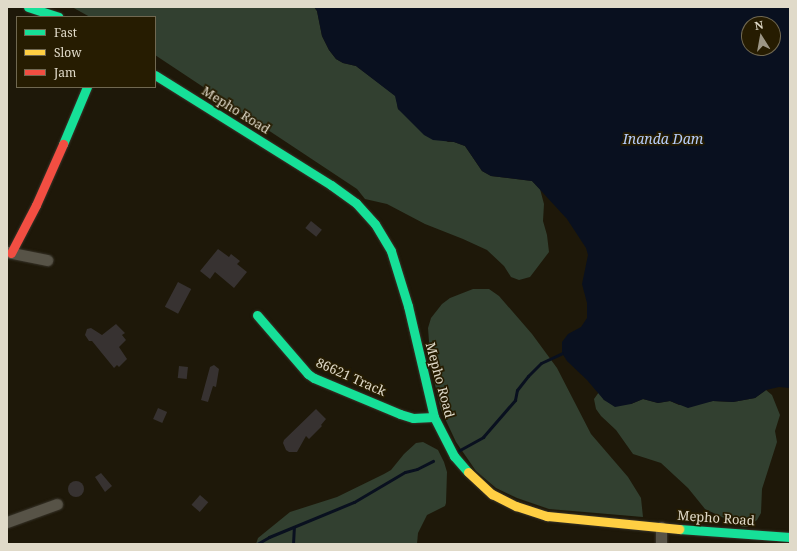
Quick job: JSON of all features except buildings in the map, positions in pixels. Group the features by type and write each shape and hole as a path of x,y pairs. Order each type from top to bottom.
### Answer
{"street":[{"path":"28,7 55,16"},
{"name":"Mepho Road","path":"156,76 331,185 356,203 375,224 391,250 408,306 434,417 454,456 472,477 492,494 516,506 547,516 790,537"},
{"path":"47,260 9,252 36,205 87,88"},
{"name":"86621 Track","path":"257,316 308,374 314,378 400,414 413,418 434,417"},
{"path":"7,522 58,504"},
{"path":"661,527 661,544"}],"green space":[{"path":"72,7 314,7 317,11 322,36 329,50 336,59 343,63 356,66 396,96 398,109 448,142 454,142 465,146 482,171 491,176 532,181 540,189 544,204 543,221 547,235 549,252 530,277 519,280 511,277 504,266 487,250 425,224 387,204 365,199 357,189 156,56 156,16 88,16"},
{"path":"473,289 489,289 499,296 532,334 557,368 591,434 628,477 641,498 643,517 549,509 517,498 496,488 476,471 456,442 441,410 431,368 428,328 431,318 442,304 450,298"},
{"path":"766,390 772,395 780,415 775,431 777,442 762,489 761,513 757,520 747,527 743,527 705,509 688,488 661,463 633,454 616,430 601,416 596,409 594,399 599,392 604,400 631,404 643,399 658,403 670,401 679,405 713,401 733,402 755,398"},
{"path":"423,442 438,450 444,462 447,472 446,503 445,506 427,515 418,533 417,544 256,544 258,538 290,512 337,497 384,474 391,470 404,454 416,443"}],"water":[{"name":"Inanda Dam","path":"314,7 790,7 790,388 779,387 766,390 755,398 733,402 713,401 688,408 670,401 658,403 643,399 631,404 615,407 604,400 587,380 567,361 562,353 562,342 568,334 581,327 587,318 587,303 582,284 588,255 586,248 567,219 532,181 491,176 482,171 465,146 454,142 433,140 424,135 398,109 395,96 356,66 343,63 336,59 329,50 322,36 317,11"}],"waterway":[{"path":"458,451 483,437 515,400 517,390 541,363 562,353"},
{"path":"257,544 269,537 354,502 405,472 417,469 433,461"},
{"path":"293,544 294,527"}],"traffic: fast":[{"path":"28,7 55,16"},
{"path":"156,76 331,185 356,203 375,224 391,251 408,306 434,417 454,456 468,472"},
{"path":"63,144 87,88"},
{"path":"257,315 308,374 314,378 400,414 413,418 434,417"},
{"path":"679,529 790,537"}],"traffic: slow":[{"path":"468,472 492,494 516,506 547,516 679,529"}],"traffic: jam":[{"path":"11,253 36,205 63,144"}]}
